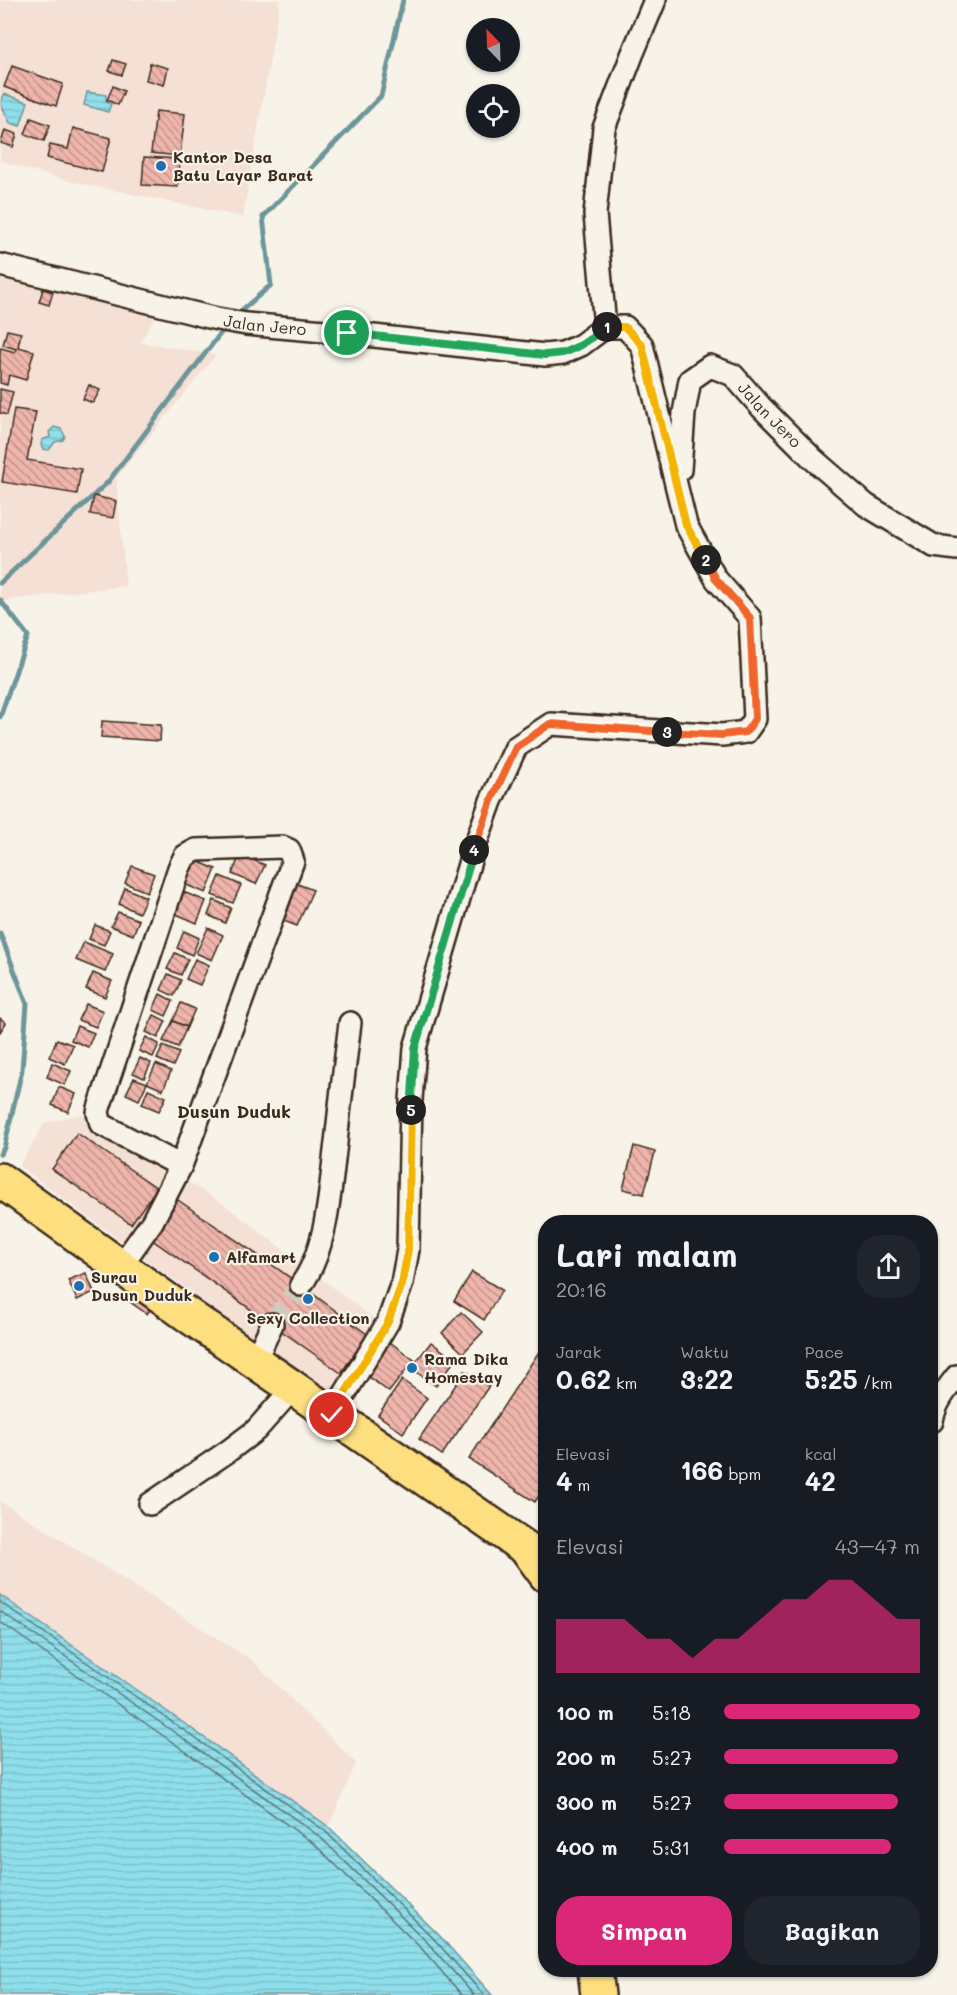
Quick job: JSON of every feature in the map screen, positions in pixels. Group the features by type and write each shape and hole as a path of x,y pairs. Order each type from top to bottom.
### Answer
{"highway":[{"path":"0,1180 120,1267 527,1549 538,1564"},
{"path":"596,1977 598,1995"}],"street":[{"path":"332,1415 388,1322 402,1283 408,1250 411,1100 415,1048 472,854 491,801 516,747 550,724 722,735 746,732 755,719 750,618 716,579 686,525 642,345 625,327 605,327 596,214 604,128 655,0"},
{"name":"Jalan Jero","path":"0,265 217,319 246,324 545,355 563,353 581,345 605,327"},
{"name":"Jalan Jero","path":"678,489 684,413 690,380 710,366 733,375 813,459 866,505 934,546 957,549"},
{"path":"120,1267 152,1222 181,1166 293,861 289,850 282,847 196,850 185,856 179,868 99,1108 101,1124 181,1166"},
{"path":"301,1285 309,1273 320,1246 350,1023"},
{"path":"255,1361 272,1324"},
{"path":"938,1402 957,1376"},
{"path":"150,1504 256,1430 294,1387"}],"shaded area":[{"path":"0,0 280,0 243,217 68,181 0,161"},
{"path":"0,258 167,297 140,342 216,355 116,478 126,586 0,601"},
{"path":"81,1114 222,1203 382,1325 333,1397 19,1166 45,1123"},
{"path":"0,1501 253,1661 356,1763 329,1827 0,1595"}],"water":[{"path":"87,92 106,95 106,102 111,104 108,112 84,105"},
{"path":"4,94 28,102 20,126 10,123 1,104"},
{"path":"54,427 61,429 65,436 63,440 55,442 49,450 43,449 42,440 50,437 49,432"},
{"path":"0,1595 329,1827 438,1934 492,1995 0,1995"}],"building":[{"path":"113,60 126,64 122,75 109,71"},
{"path":"150,63 168,68 164,85 146,80"},
{"path":"12,66 63,84 56,106 4,87"},
{"path":"113,86 124,91 118,105 107,100"},
{"path":"156,111 185,114 180,156 151,153"},
{"path":"31,118 50,125 44,141 25,134"},
{"path":"73,128 111,138 102,172 47,158 50,145 68,149"},
{"path":"5,130 17,134 13,147 1,143"},
{"path":"144,157 180,159 178,187 142,185"},
{"path":"43,289 53,292 49,305 39,302"},
{"path":"7,330 21,333 18,347 34,351 26,380 9,375 7,385 0,383 1,348 15,352 16,349 3,345"},
{"path":"89,385 100,390 93,403 83,399"},
{"path":"0,389 13,392 7,415 0,413"},
{"path":"14,409 36,412 27,460 81,469 77,494 2,482"},
{"path":"94,496 116,501 113,518 90,514"},
{"path":"102,721 161,725 160,741 101,737"},
{"path":"240,855 265,865 256,884 232,874"},
{"path":"194,860 216,869 206,893 184,884"},
{"path":"132,866 154,874 147,892 125,883"},
{"path":"220,876 241,885 233,903 212,895"},
{"path":"295,883 313,890 297,926 279,919"},
{"path":"125,888 146,897 139,913 119,904"},
{"path":"183,892 206,901 197,923 174,913"},
{"path":"214,900 231,908 225,923 208,915"},
{"path":"118,912 139,920 133,935 111,926"},
{"path":"95,925 110,931 104,945 89,939"},
{"path":"208,928 223,935 212,960 196,953"},
{"path":"184,931 199,938 192,955 177,948"},
{"path":"84,942 113,954 105,972 76,960"},
{"path":"175,953 188,959 181,975 167,969"},
{"path":"195,959 209,965 200,985 186,979"},
{"path":"93,973 112,981 105,997 86,989"},
{"path":"168,974 181,980 174,996 161,990"},
{"path":"160,994 173,1001 166,1016 153,1010"},
{"path":"181,1003 195,1009 187,1027 173,1021"},
{"path":"86,1004 103,1011 96,1027 78,1020"},
{"path":"154,1015 166,1021 158,1038 146,1032"},
{"path":"0,1018 6,1023 0,1032"},
{"path":"173,1021 187,1027 178,1047 163,1041"},
{"path":"77,1026 94,1033 88,1047 71,1040"},
{"path":"146,1037 159,1044 153,1057 139,1051"},
{"path":"57,1039 73,1045 65,1064 49,1057"},
{"path":"163,1046 179,1053 173,1066 157,1059"},
{"path":"140,1058 151,1063 144,1078 133,1073"},
{"path":"52,1063 71,1071 65,1085 47,1077"},
{"path":"156,1064 171,1071 163,1090 147,1083"},
{"path":"134,1078 147,1083 139,1100 126,1094"},
{"path":"59,1087 76,1094 68,1112 52,1105"},
{"path":"148,1089 166,1097 159,1111 142,1104"},
{"path":"77,1133 157,1188 131,1224 52,1169"},
{"path":"634,1146 655,1152 644,1194 623,1189"},
{"path":"178,1200 301,1285 368,1335 341,1373 151,1239"},
{"path":"472,1272 502,1290 484,1320 454,1301"},
{"path":"86,1273 94,1292 77,1300 68,1280"},
{"path":"136,1293 154,1304 147,1314 130,1302"},
{"path":"461,1312 483,1332 463,1353 442,1333"},
{"path":"390,1342 414,1360 389,1392 365,1374"},
{"path":"431,1342 455,1360 436,1386 411,1368"},
{"path":"538,1353 538,1497 535,1502 469,1459"},
{"path":"465,1371 489,1386 442,1455 419,1439"},
{"path":"402,1380 427,1398 403,1433 378,1415"}],"waterway":[{"path":"234,317 271,285 263,217 381,96 403,0"},
{"path":"0,583 108,482 226,326"},
{"path":"0,600 28,636 0,717"},
{"path":"0,933 27,1004 22,1070 4,1148 0,1154"}],"tunnel":[{"path":"272,1324 301,1285"}],"place":[{"name":"Kantor Desa Batu Layar Barat","path":"161,166"},
{"name":"Alfamart","path":"214,1257"},
{"name":"Surau Dusun Duduk","path":"79,1286"},
{"name":"Sexy Collection","path":"308,1299"},
{"name":"Rama Dika Homestay","path":"412,1368"}],"district":[{"name":"Dusun Duduk","path":"234,1112"}],"route":[{"path":"332,1415 388,1322 402,1283 408,1250 411,1100 415,1048 472,854 491,801 516,747 550,724 722,735 746,732 755,719 750,618 716,579 686,525 642,345 625,327 605,327 581,345 563,353 545,355 347,333"}]}
